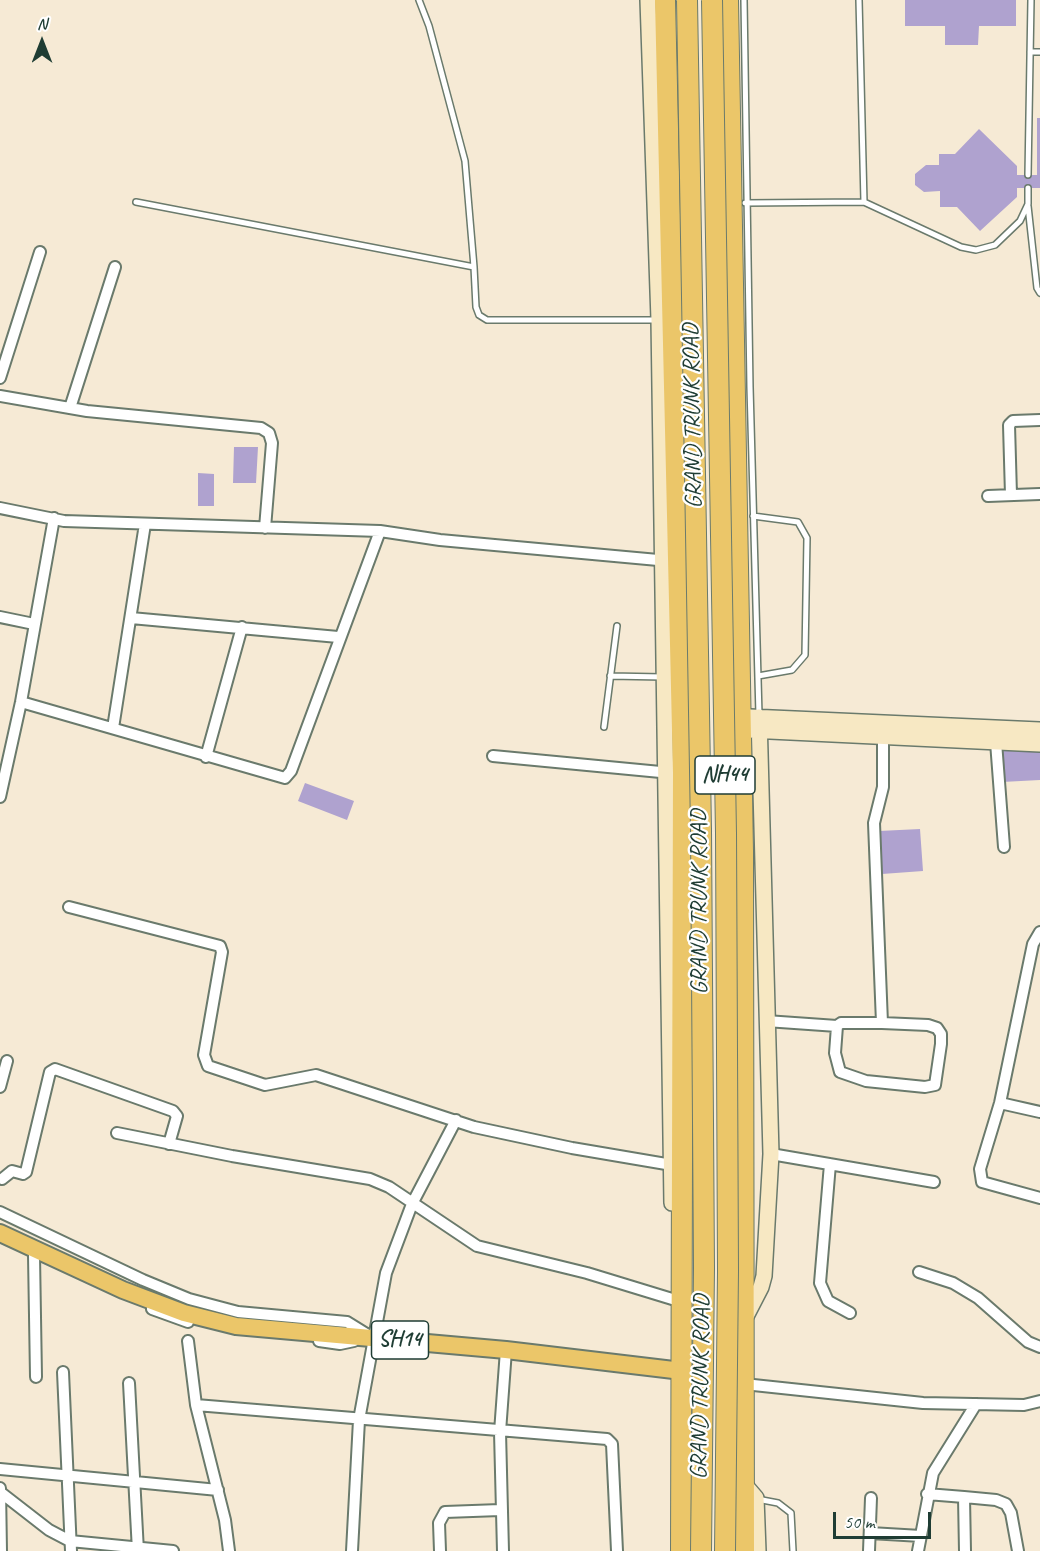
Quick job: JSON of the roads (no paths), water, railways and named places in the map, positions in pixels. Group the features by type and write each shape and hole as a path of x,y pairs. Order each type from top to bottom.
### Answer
{"highway":[{"path":"664,0 665,320 669,561 682,1060 681,1551"},
{"name":"GRAND TRUNK ROAD","path":"687,0 702,840 704,1280 701,1551"},
{"name":"GRAND TRUNK ROAD","path":"712,0 726,845 728,1271 725,1551"},
{"path":"728,0 739,203 750,723 744,1319 744,1384 750,1491 744,1551"},
{"path":"665,29 728,29"},
{"path":"682,1060 745,1059"}],"main road":[{"name":"SH14","path":"0,1233 123,1290 184,1313 237,1326 506,1350 682,1371"}],"street":[{"path":"648,0 665,320"},
{"path":"0,378 40,252"},
{"path":"70,408 115,267"},
{"path":"0,396 70,408 261,428 269,433 272,443 265,528"},
{"path":"1011,495 1009,425 1013,421 1040,420"},
{"path":"988,496 1040,494"},
{"path":"0,508 64,521 380,531 440,540 669,561 663,677 674,773 672,1165 673,1212 683,1230"},
{"path":"0,797 21,702 54,518"},
{"path":"113,728 145,524"},
{"path":"21,702 282,779 289,775 380,531"},
{"path":"0,617 34,624"},
{"path":"131,618 339,637"},
{"path":"206,757 242,627"},
{"path":"744,1319 761,1287 764,1276 771,1154 750,723 883,729 1040,730"},
{"path":"883,729 996,742 1040,744"},
{"path":"882,1023 874,823 883,787 883,729"},
{"path":"996,742 1004,847"},
{"path":"494,756 674,773"},
{"path":"69,907 220,946 222,952 204,1054 208,1066 265,1085 315,1075 456,1120 536,1141 672,1165"},
{"path":"1040,932 1033,944 1000,1103 980,1169 982,1182 1040,1198"},
{"path":"766,1021 837,1026 841,1023 882,1023 928,1025 937,1028 941,1034 941,1044 935,1085 916,1087 866,1081 840,1072 835,1053 837,1026"},
{"path":"0,1087 7,1061"},
{"path":"1,1182 12,1171 26,1173 50,1072 55,1069 173,1111 177,1116 170,1144"},
{"path":"1000,1103 1040,1112"},
{"path":"352,1551 359,1420 372,1338 386,1273 412,1204 456,1120"},
{"path":"117,1133 370,1179 389,1187 464,1240 486,1250 587,1273 682,1302"},
{"path":"771,1154 934,1182"},
{"path":"830,1164 820,1283 828,1301 850,1313"},
{"path":"0,1212 143,1281 189,1299 238,1312 347,1322 372,1338"},
{"path":"0,1241 175,1318 236,1333 340,1344 372,1338"},
{"path":"34,1255 36,1377"},
{"path":"919,1272 953,1283 978,1298 1028,1342 1040,1347"},
{"path":"188,1341 196,1405 218,1490 229,1551"},
{"path":"503,1551 500,1510 500,1432 506,1350"},
{"path":"63,1372 71,1546"},
{"path":"129,1383 138,1550"},
{"path":"744,1384 922,1403 1024,1405 1040,1401"},
{"path":"918,1551 927,1494 933,1473 976,1404"},
{"path":"196,1405 500,1432 602,1437 610,1441 617,1551"},
{"path":"0,1469 218,1490"},
{"path":"0,1487 1,1551"},
{"path":"750,1491 758,1551"},
{"path":"0,1493 71,1546 173,1551"},
{"path":"927,1494 996,1500 1006,1504 1011,1513 1018,1551"},
{"path":"964,1497 965,1551"},
{"path":"869,1551 871,1498"},
{"path":"440,1551 439,1522 445,1512 500,1510"},
{"path":"870,1533 921,1536"}],"lane":[{"path":"419,0 429,26 465,161 476,307 479,315 487,320 665,320"},
{"path":"744,0 739,203 758,676 750,723"},
{"path":"859,0 864,202"},
{"path":"1029,175 1031,0"},
{"path":"1030,52 1040,52"},
{"path":"1028,188 1037,288 1040,293"},
{"path":"136,202 474,267"},
{"path":"739,203 864,202 961,247 976,250 995,245 1020,220 1028,204"},
{"path":"753,516 798,522 807,538 805,656 792,670 758,676"},
{"path":"604,727 617,626"},
{"path":"610,676 663,677"},
{"path":"750,1491 778,1503 791,1513 792,1551"}]}
